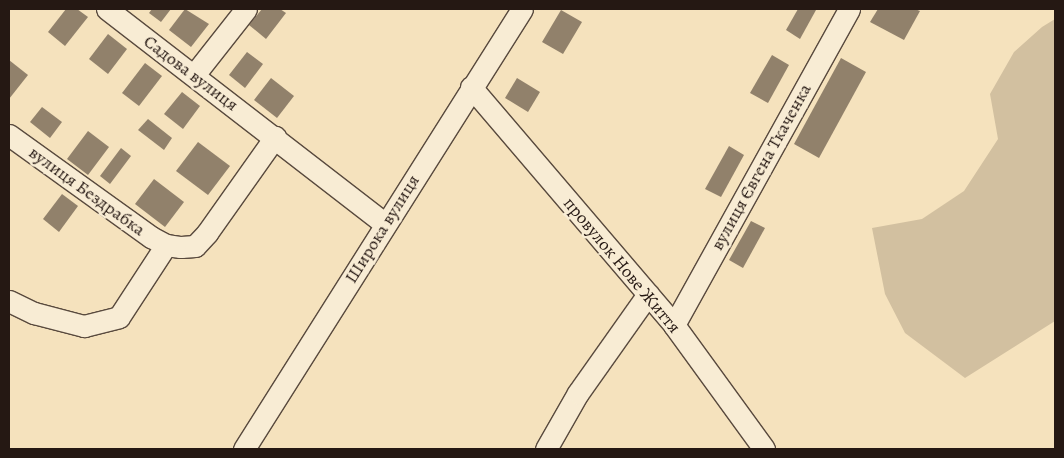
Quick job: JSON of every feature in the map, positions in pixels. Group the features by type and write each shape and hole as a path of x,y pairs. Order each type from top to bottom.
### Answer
{"street":[{"name":"Садова вулиця","path":"107,9 275,137 385,224"},
{"path":"194,75 246,9"},
{"name":"Широка вулиця","path":"244,449 522,9"},
{"name":"вулиця Євгена Ткаченка","path":"674,325 849,9"},
{"name":"провулок Нове Життя","path":"471,87 674,325 764,449"},
{"name":"вулиця Бездрабка","path":"9,135 166,245"},
{"path":"9,301 34,313 84,326 118,317 166,245 195,246 207,233 275,137"},
{"path":"546,449 578,393 648,294"}],"shaded area":[{"path":"1055,19 1055,321 965,378 905,333 885,294 872,228 922,219 964,191 998,139 990,94 1014,52 1042,27"}],"building":[{"path":"66,9 77,9 88,17 65,46 48,32"},
{"path":"152,9 171,9 161,22 149,13"},
{"path":"185,9 209,24 191,47 169,30"},
{"path":"262,9 280,9 286,13 266,39 249,25"},
{"path":"798,9 816,10 800,39 786,30"},
{"path":"878,9 915,9 920,11 904,40 870,22"},
{"path":"561,10 582,22 563,54 542,42"},
{"path":"108,34 127,49 108,74 89,59"},
{"path":"247,52 263,64 245,88 229,75"},
{"path":"772,55 789,65 768,103 750,93"},
{"path":"841,58 866,72 819,158 794,144"},
{"path":"9,60 28,75 9,99"},
{"path":"145,63 162,76 139,106 122,93"},
{"path":"271,78 294,96 277,118 254,100"},
{"path":"517,78 540,92 528,112 505,98"},
{"path":"182,92 200,106 183,129 164,114"},
{"path":"42,107 62,122 50,138 30,122"},
{"path":"148,119 172,138 164,150 138,130"},
{"path":"88,131 109,147 88,175 67,159"},
{"path":"198,142 230,166 208,195 176,171"},
{"path":"729,146 744,155 721,197 705,189"},
{"path":"121,148 131,156 110,184 100,176"},
{"path":"154,179 184,202 165,227 135,204"},
{"path":"62,194 78,206 59,232 43,219"},
{"path":"751,221 765,228 743,268 729,260"}]}
